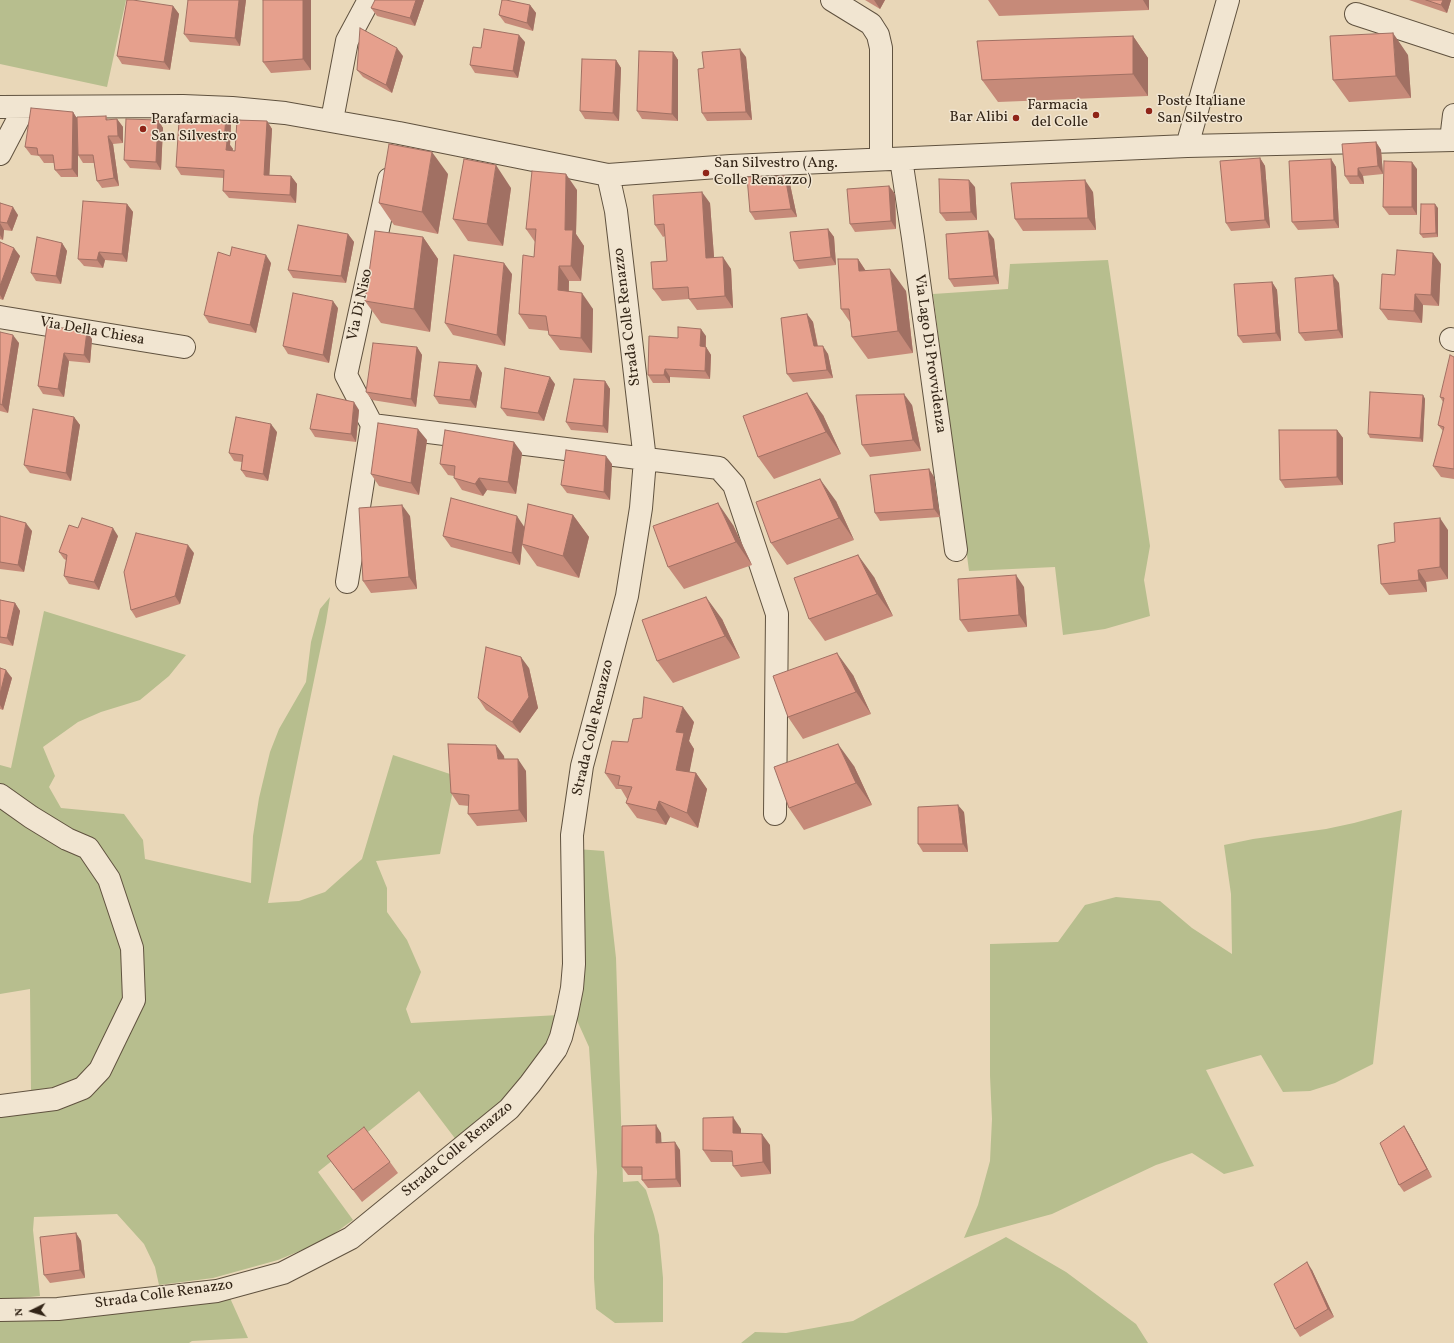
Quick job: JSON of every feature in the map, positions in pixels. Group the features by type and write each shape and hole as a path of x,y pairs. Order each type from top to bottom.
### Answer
{"street":[{"path":"332,120 346,41 369,0"},
{"name":"Via Lago Di Provvidenza","path":"832,0 871,24 878,35 881,48 891,159 913,238 956,550"},
{"path":"1187,146 1228,0"},
{"path":"1356,14 1454,46"},
{"path":"0,108 183,106 285,113 399,132 608,175 731,166 1187,146 1452,140 1454,115"},
{"path":"0,154 24,108"},
{"name":"Via Di Niso","path":"372,425 346,375 399,132"},
{"name":"Strada Colle Renazzo","path":"0,1310 58,1309 217,1291 283,1274 351,1238 509,1109 530,1084 556,1048 561,1036 572,988 574,964 572,835 582,766 627,596 642,508 645,460 616,210 608,175"},
{"name":"Via Della Chiesa","path":"0,317 184,347"},
{"path":"347,582 372,425 719,468 734,485 776,614 775,814"},
{"path":"0,795 31,817 67,839 88,848 109,879 132,948 134,1000 100,1070 83,1088 55,1099 0,1106"}],"green space":[{"path":"0,0 126,0 107,87 0,64"},
{"path":"1108,260 1150,546 1144,580 1150,616 1105,629 1063,635 1055,567 969,571 933,294 1008,289 1010,264"},
{"path":"330,597 268,903 299,901 325,892 362,859 393,755 456,776 440,854 376,861 387,888 387,912 407,940 421,972 406,1009 411,1023 559,1015 540,1064 460,1145 419,1091 318,1172 353,1220 324,1241 278,1260 213,1278 159,1285 155,1267 144,1244 117,1214 34,1217 33,1230 40,1296 0,1300 0,1111 105,1080 126,1043 112,1034 77,1083 31,1091 30,989 0,994 0,765 11,768 44,611 186,655 169,676 140,700 101,712 78,722 43,747 55,776 49,787 61,808 124,814 143,840 145,859 251,883 253,836 259,798 270,752 279,729 306,682 311,642 320,609"},
{"path":"1402,810 1373,1064 1335,1083 1310,1091 1283,1092 1261,1055 1206,1070 1254,1166 1224,1174 1192,1153 1156,1165 1052,1214 964,1238 978,1205 990,1161 992,1119 990,1076 990,944 1058,942 1085,905 1116,897 1160,901 1192,928 1232,954 1231,894 1224,845 1253,839 1326,829"},
{"path":"577,849 604,851 616,958 623,1182 638,1181 646,1190 654,1215 659,1235 663,1278 663,1322 615,1323 596,1309 594,1236 597,1172 589,1047 575,1016"},
{"path":"1006,1237 1066,1272 1136,1324 1148,1343 741,1343 755,1332 786,1333 853,1321"},
{"path":"230,1298 248,1338 192,1341 189,1343 0,1343 0,1314"}],"building":[{"path":"127,0 173,6 164,62 117,56"},
{"path":"188,0 239,0 235,38 184,34"},
{"path":"263,0 303,0 303,59 263,62"},
{"path":"375,0 416,0 410,18 371,8"},
{"path":"502,0 530,5 527,23 499,15"},
{"path":"1426,0 1443,0 1441,5"},
{"path":"360,28 397,48 386,85 357,70"},
{"path":"484,29 519,35 513,71 470,65 473,47 481,48"},
{"path":"1393,33 1396,76 1333,80 1330,36"},
{"path":"1133,36 1133,74 982,80 977,41"},
{"path":"740,49 746,112 702,113 698,69 704,68 702,52"},
{"path":"639,51 673,52 672,114 637,111"},
{"path":"582,59 616,60 613,113 580,111"},
{"path":"31,108 73,112 72,169 55,170 53,155 38,155 37,148 25,147"},
{"path":"106,116 106,120 117,119 118,136 108,136 114,178 97,181 93,155 78,155 77,117"},
{"path":"211,116 226,117 224,141 227,142 226,150 235,151 237,120 267,121 264,175 291,176 290,195 223,191 224,170 176,167 179,121 211,124"},
{"path":"126,119 158,120 156,162 124,160"},
{"path":"1376,142 1378,166 1358,168 1358,176 1345,176 1342,144"},
{"path":"389,144 432,152 422,212 379,203"},
{"path":"1260,158 1265,220 1226,223 1220,161"},
{"path":"464,159 496,165 487,224 453,219"},
{"path":"1331,159 1334,220 1292,222 1289,161"},
{"path":"1384,161 1412,162 1412,207 1383,207"},
{"path":"532,171 566,174 565,230 573,230 571,266 559,266 558,290 582,293 581,338 549,335 546,316 519,314 523,255 534,257 536,229 526,229"},
{"path":"785,176 791,209 750,212 747,177"},
{"path":"939,179 969,180 971,212 940,213"},
{"path":"1085,180 1088,218 1015,219 1011,183"},
{"path":"889,186 891,221 850,224 847,189"},
{"path":"702,192 706,258 723,257 725,296 689,299 688,287 653,289 651,262 667,261 664,224 655,225 653,195"},
{"path":"83,201 127,204 122,254 99,252 97,260 78,259"},
{"path":"0,203 13,207 7,223 0,222"},
{"path":"1421,204 1435,204 1436,233 1420,234"},
{"path":"298,225 348,234 341,276 288,270"},
{"path":"828,229 831,257 794,261 790,232"},
{"path":"375,231 423,237 414,309 365,301"},
{"path":"988,231 994,276 949,279 946,234"},
{"path":"37,237 62,243 56,276 31,273"},
{"path":"0,242 14,248 0,286"},
{"path":"232,247 266,255 250,325 204,315 218,252 230,256"},
{"path":"1397,250 1433,253 1431,295 1415,294 1414,311 1380,309 1382,274 1395,275"},
{"path":"454,255 504,263 497,335 445,323"},
{"path":"838,259 858,259 859,271 890,269 898,331 852,337 849,309 841,309"},
{"path":"1333,275 1338,330 1299,333 1295,278"},
{"path":"1272,282 1276,333 1238,336 1234,284"},
{"path":"293,293 333,301 323,355 283,346"},
{"path":"807,314 814,346 823,346 827,370 787,374 781,318"},
{"path":"47,326 87,331 84,355 64,353 58,389 38,386"},
{"path":"678,327 701,329 700,346 706,347 705,371 665,369 664,375 648,375 649,336 678,338"},
{"path":"0,332 13,335 2,405 0,404"},
{"path":"373,343 417,347 411,399 366,392"},
{"path":"1450,355 1454,357 1454,469 1433,466 1444,427 1438,425 1444,398 1440,397"},
{"path":"439,362 477,365 470,400 434,396"},
{"path":"505,368 550,377 538,413 501,408"},
{"path":"574,379 605,381 603,426 566,422"},
{"path":"1370,392 1423,395 1420,438 1368,434"},
{"path":"807,393 826,432 758,457 743,416"},
{"path":"317,394 354,402 351,434 310,429"},
{"path":"904,394 913,440 862,445 856,395"},
{"path":"33,409 74,417 66,473 24,465"},
{"path":"236,417 271,424 263,474 241,470 243,455 229,453"},
{"path":"378,423 418,429 411,483 371,474"},
{"path":"445,430 514,442 508,482 479,478 475,484 454,478 455,466 440,464"},
{"path":"1279,430 1337,430 1337,477 1280,480"},
{"path":"566,450 606,456 604,492 561,485"},
{"path":"929,469 934,509 875,513 870,475"},
{"path":"820,479 839,518 771,543 756,502"},
{"path":"451,498 517,516 512,553 443,536"},
{"path":"718,503 736,542 668,567 653,526"},
{"path":"528,504 573,515 563,556 522,544"},
{"path":"402,505 409,577 363,581 359,508"},
{"path":"0,516 26,523 18,565 0,562"},
{"path":"82,518 113,528 94,582 64,576 67,555 59,552 69,525 78,528"},
{"path":"1440,518 1440,567 1418,570 1419,580 1381,584 1378,545 1395,542 1394,523"},
{"path":"136,533 188,545 175,596 131,610 124,572"},
{"path":"858,555 877,594 809,619 794,578"},
{"path":"1016,575 1019,615 960,620 958,579"},
{"path":"706,597 725,636 657,661 642,620"},
{"path":"0,600 15,603 7,638 0,637"},
{"path":"486,647 521,657 529,697 512,722 478,698"},
{"path":"837,653 856,692 788,717 773,676"},
{"path":"0,668 6,670 0,694"},
{"path":"644,697 683,707 676,732 684,733 676,770 696,773 687,813 659,801 656,810 626,803 632,787 618,785 620,776 605,773 612,741 628,742 633,719 642,718"},
{"path":"448,744 496,745 498,759 518,759 519,810 468,814 469,795 451,793"},
{"path":"838,744 856,783 789,808 774,767"},
{"path":"958,805 963,844 918,844 918,807"},
{"path":"733,1117 733,1133 762,1134 763,1162 733,1166 732,1151 703,1150 703,1118"},
{"path":"656,1125 656,1143 675,1142 676,1179 642,1180 642,1167 622,1167 622,1126"},
{"path":"1404,1126 1427,1169 1399,1185 1380,1143"},
{"path":"364,1127 390,1162 353,1190 327,1156"},
{"path":"76,1233 80,1270 44,1275 40,1237"},
{"path":"1307,1262 1328,1309 1295,1329 1274,1284"}],"place":[{"name":"Poste Italiane San Silvestro","path":"1149,111"},
{"name":"Farmacia del Colle","path":"1096,115"},
{"name":"Bar Alibi","path":"1016,118"},
{"name":"Parafarmacia San Silvestro","path":"143,129"},
{"name":"San Silvestro (Ang. Colle Renazzo)","path":"706,173"}]}
